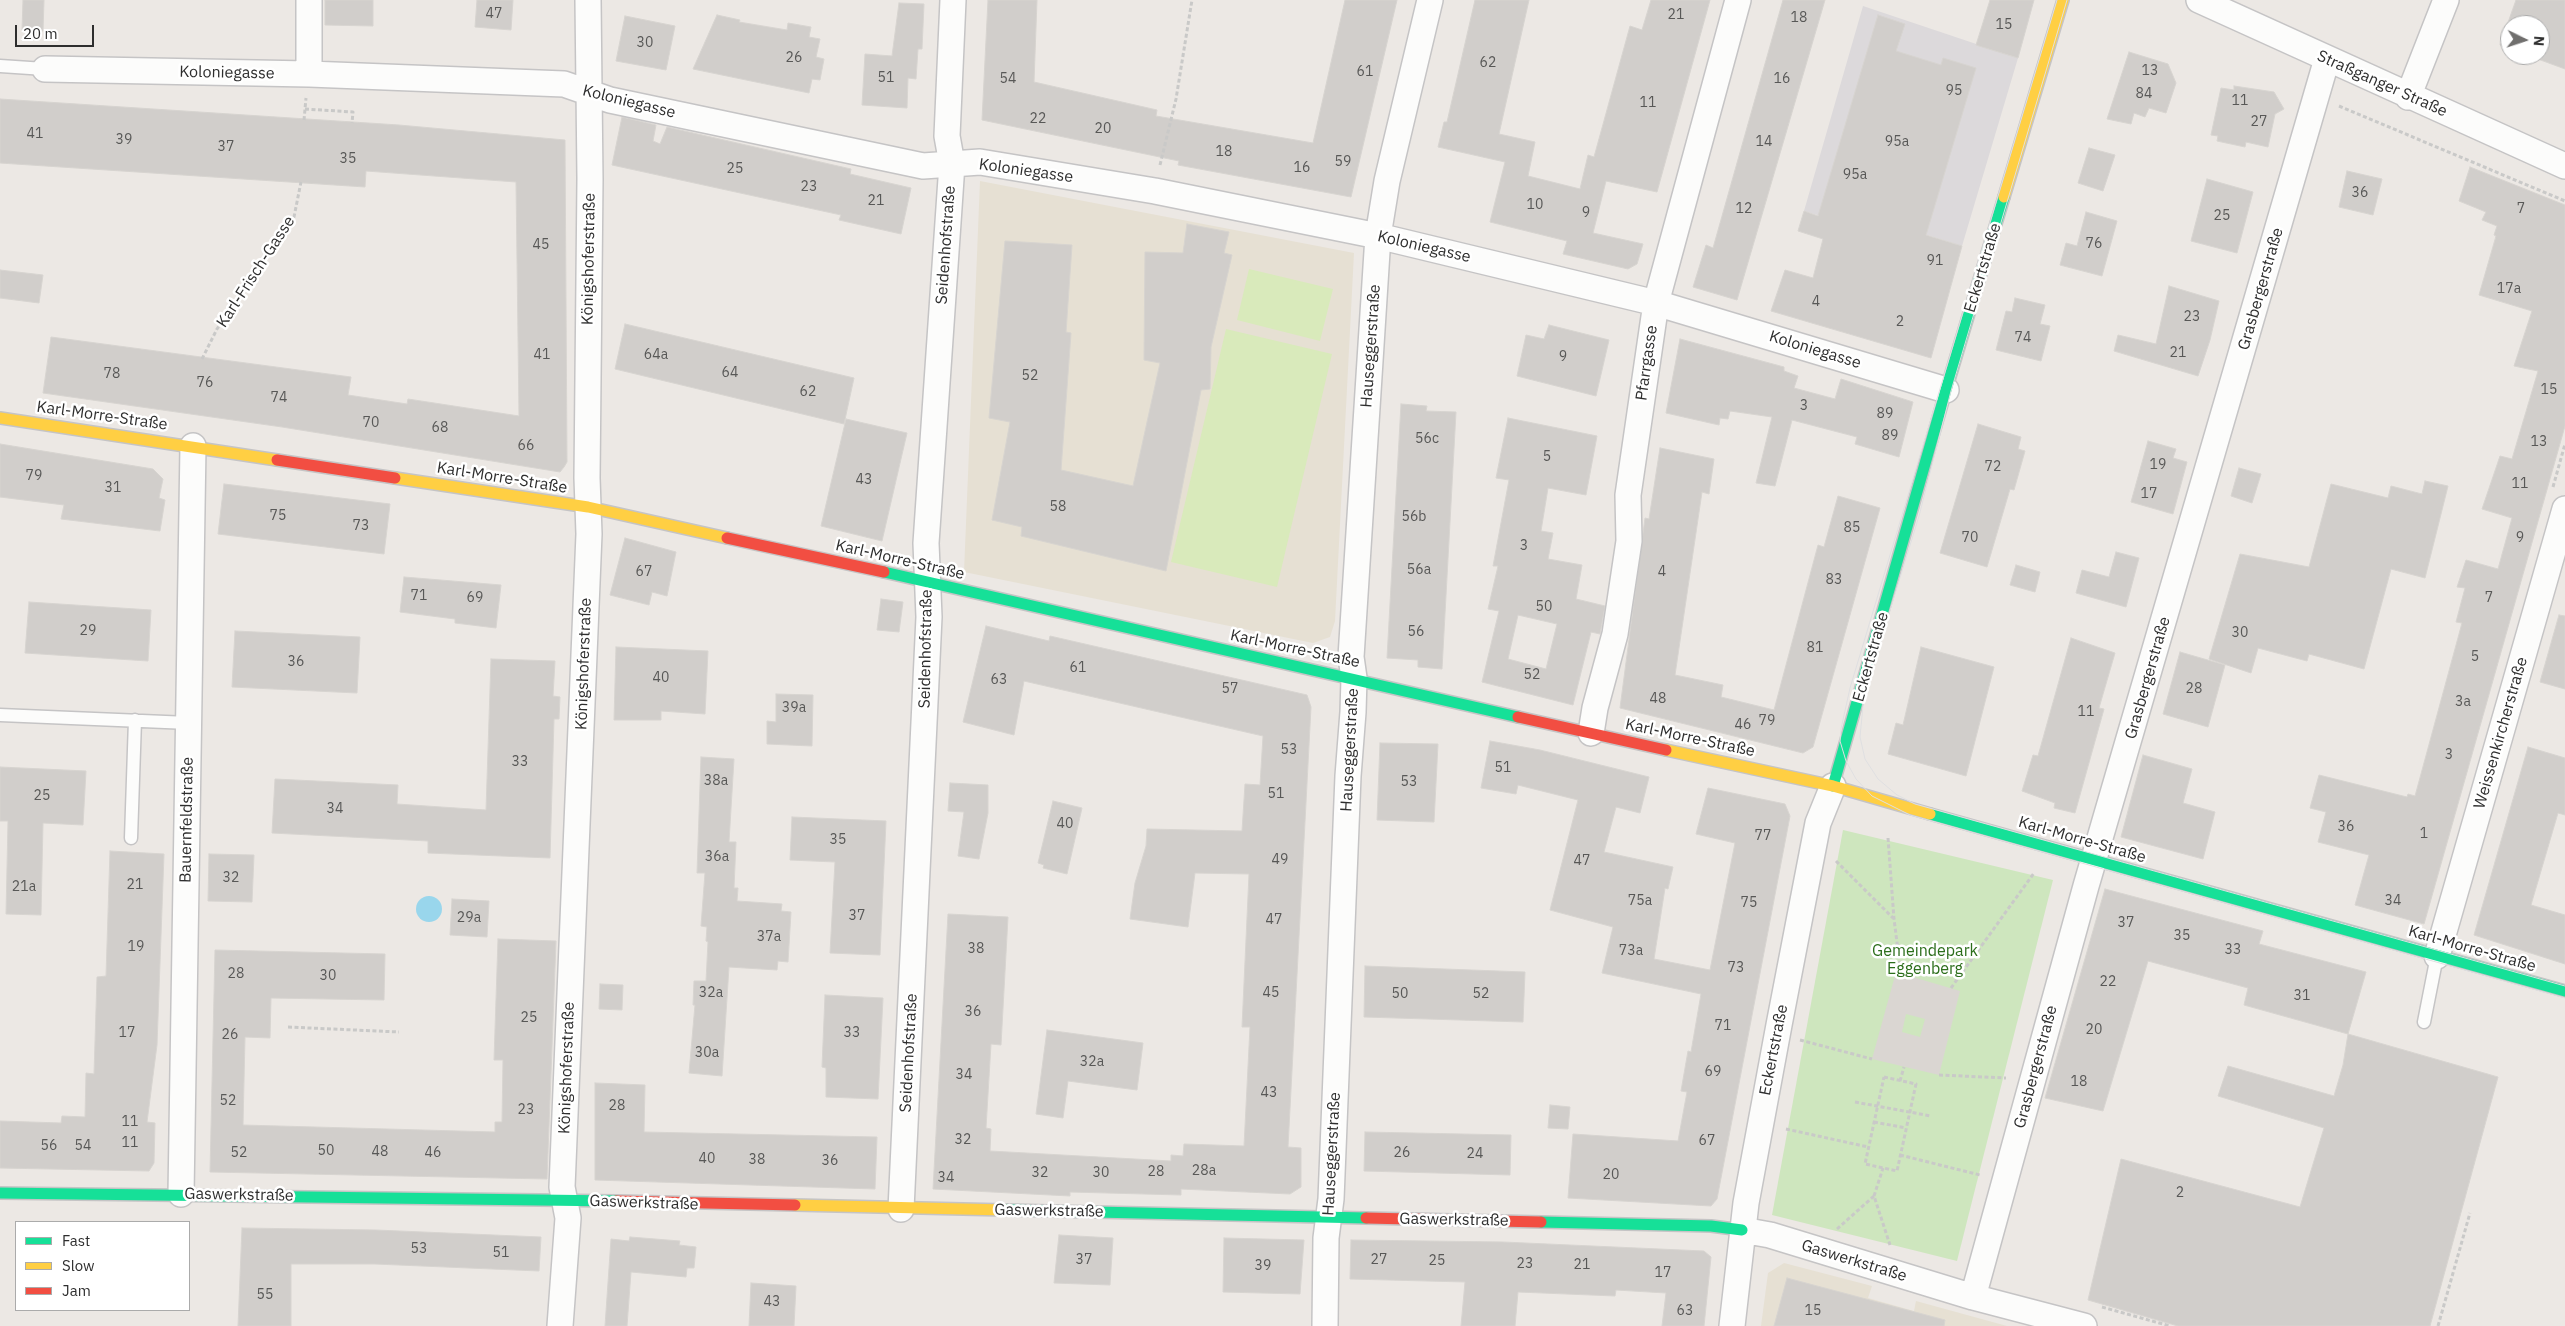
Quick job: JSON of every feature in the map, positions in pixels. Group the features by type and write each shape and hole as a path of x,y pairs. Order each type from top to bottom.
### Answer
{"main road":[{"name":"Eckertstraße","path":"1832,786 1847,742 1946,390 2063,0"},
{"name":"Karl-Morre-Straße","path":"0,418 588,507 927,582 1081,619 1354,678 1832,786 2565,991"},
{"name":"Gaswerkstraße","path":"0,1193 567,1200 1710,1226 1742,1230"}],"street":[{"path":"309,0 309,74"},
{"name":"Königshoferstraße","path":"560,1326 568,1218 567,1200 562,1187 589,534 590,189 588,0"},
{"name":"Seidenhofstraße","path":"901,1209 929,627 926,543 952,164 947,136 953,0"},
{"name":"Hauseggerstraße","path":"1325,1326 1328,1217 1354,678 1351,657 1378,236 1387,180 1430,0"},
{"name":"Pfarrgasse","path":"1592,733 1595,708 1614,634 1628,550 1630,535 1628,495 1656,303 1738,0"},
{"name":"Straßganger Straße","path":"2199,0 2408,97 2565,166"},
{"path":"2408,97 2446,0"},
{"name":"Grasbergerstraße","path":"1973,1297 2094,860 2327,59"},
{"name":"Koloniegasse","path":"45,69 309,74 564,84 610,100 922,166 980,162 1155,191 1378,236 1656,303 1946,390"},
{"name":"Bauernfeldstraße","path":"181,1194 193,446"},
{"name":"Weissenkircherstraße","path":"2437,956 2565,509"},
{"name":"Eckertstraße","path":"1732,1326 1742,1230 1818,823 1832,786"},
{"name":"Gaswerkstraße","path":"1742,1230 1770,1235 1973,1297 2090,1316"}],"lane":[{"name":"Koloniegasse","path":"0,66 45,69"},
{"path":"0,715 189,723"},
{"path":"131,838 135,720"},
{"path":"2424,1022 2437,956"}],"path":[{"path":"1158,173 1176,99 1192,0"},
{"path":"2339,106 2565,201"},
{"path":"305,109 353,112 352,123"},
{"name":"Karl-Frisch-Gasse","path":"202,358 217,329 272,253 294,217 301,182"},
{"path":"1888,838 1894,919 1901,974"},
{"path":"1836,861 1894,919"},
{"path":"1951,988 2034,873"},
{"path":"288,1027 399,1032"},
{"path":"1800,1040 1872,1059"},
{"path":"1900,1081 1904,1067"},
{"path":"1939,1075 2012,1078"},
{"path":"1884,1077 1900,1081 1916,1084 1897,1171 1865,1164 1884,1077"},
{"path":"1855,1102 1931,1116"},
{"path":"1874,1122 1906,1128"},
{"path":"1782,1129 1868,1147"},
{"path":"1900,1156 1986,1176"},
{"path":"1831,1234 1874,1196 1884,1168"},
{"path":"1874,1196 1891,1248"},
{"path":"2438,1326 2470,1213"},
{"path":"2090,1316 2170,1326"}],"shaded area":[{"path":"1863,6 2018,58 1962,246 1921,233 1889,237 1804,211"},
{"path":"980,181 1354,253 1335,621 1330,637 1313,643 964,572"},
{"path":"1896,972 1960,991 1939,1075 1872,1059","holes":["1906,1014 1925,1019 1920,1037 1902,1032"]},
{"path":"1784,1263 1872,1286 1868,1298 1914,1311 1916,1301 2007,1326 1761,1326 1768,1273"}],"green space":[{"path":"1249,269 1333,289 1320,341 1237,320"},
{"path":"1226,329 1332,354 1277,587 1171,562"},
{"name":"Gemeindepark Eggenberg","path":"1843,830 2053,880 1957,1261 1772,1215"}],"water":[{"path":"429,896 438,900 442,909 438,918 429,922 420,918 416,909 420,900"}],"building":[{"path":"23,0 44,0 43,31 22,30"},
{"path":"325,0 373,0 373,26 325,25"},
{"path":"477,0 513,0 511,30 475,27"},
{"path":"988,0 1037,0 1034,82 1157,110 1156,116 1313,143 1345,0 1397,0 1351,197 1178,165 1179,161 982,120"},
{"path":"1475,0 1529,0 1499,134 1535,142 1528,176 1580,189 1588,155 1594,157 1630,26 1642,30 1651,0 1710,0 1657,192 1606,181 1593,233 1643,244 1637,264 1628,269 1563,254 1567,241 1490,222 1505,162 1438,147 1444,122 1447,122"},
{"path":"1783,0 1825,0 1737,300 1693,287 1706,245 1713,248"},
{"path":"1990,0 2034,0 2018,58 1976,45"},
{"path":"2516,0 2565,0 2565,69 2550,63 2550,15 2511,15"},
{"path":"899,3 924,4 922,49 918,49 916,79 908,78 907,108 862,105 865,54 892,56"},
{"path":"717,15 740,20 739,22 787,30 788,23 811,27 809,37 820,39 816,57 824,59 820,80 812,79 809,93 693,69"},
{"path":"1878,15 1905,24 1896,51 1941,65 1943,58 1976,68 1926,235 1962,246 1931,358 1771,311 1785,270 1813,278 1823,239 1798,231 1804,211 1818,216"},
{"path":"625,16 675,26 666,70 616,61"},
{"path":"2129,52 2168,64 2176,83 2166,113 2149,108 2145,117 2134,113 2131,124 2107,119"},
{"path":"2234,86 2274,92 2284,109 2275,114 2268,147 2246,142 2245,147 2217,141 2218,136 2211,135 2221,88 2234,90"},
{"path":"0,99 399,125 565,140 567,462 564,467 560,472 282,427 43,393 51,337 351,377 348,395 407,404 408,399 519,416 516,182 366,171 365,187 0,163"},
{"path":"622,117 656,125 653,141 660,144 667,127 851,169 850,174 911,188 901,234 839,220 841,215 612,165"},
{"path":"2089,148 2115,155 2103,191 2078,183"},
{"path":"2470,167 2565,205 2565,426 2424,924 2355,905 2369,855 2318,842 2326,812 2310,808 2319,775 2407,797 2408,794 2415,796 2462,623 2456,622 2465,588 2457,587 2466,560 2498,569 2512,518 2482,509 2500,456 2512,459 2538,371 2514,366 2532,311 2479,295 2496,236 2494,235 2497,226 2482,220 2486,212 2459,201"},
{"path":"2347,171 2382,179 2373,215 2339,207"},
{"path":"2207,179 2253,192 2237,253 2191,241"},
{"path":"2086,212 2117,221 2102,276 2060,265 2066,243 2077,246"},
{"path":"1187,224 1229,232 1224,253 1232,255 1211,347 1210,389 1201,390 1166,571 1021,536 1022,527 992,520 1010,422 989,418 1005,241 1072,245 1066,332 1071,333 1061,470 1133,486 1160,363 1144,360 1145,252 1183,253"},
{"path":"0,270 43,275 39,303 0,298"},
{"path":"2169,286 2219,301 2210,340 2198,376 2114,351 2118,335 2156,344"},
{"path":"2015,298 2045,305 2040,324 2050,326 2041,361 1996,350 2006,311 2012,312"},
{"path":"625,324 854,378 844,424 615,369"},
{"path":"1549,325 1609,340 1596,396 1517,376 1526,335 1544,339"},
{"path":"1680,339 1784,367 1784,371 1798,376 1794,388 1835,399 1841,379 1913,402 1899,457 1855,444 1857,437 1792,420 1775,486 1756,483 1772,417 1730,411 1728,419 1720,418 1719,425 1666,413"},
{"path":"1401,404 1427,406 1426,411 1456,412 1442,669 1418,667 1418,660 1387,658"},
{"path":"1508,418 1597,436 1586,495 1548,488 1541,531 1553,533 1548,559 1582,565 1576,599 1605,606 1600,634 1591,632 1573,705 1482,682 1499,611 1488,609 1498,566 1493,566 1509,480 1496,478","holes":["1518,615 1557,624 1546,669 1508,659"]},
{"path":"846,419 907,433 882,541 821,526"},
{"path":"1978,424 2021,437 2018,449 2025,451 2014,490 2010,489 1987,567 1940,553"},
{"path":"2148,441 2176,449 2173,458 2187,462 2173,514 2131,502"},
{"path":"0,444 153,469 163,479 159,498 165,500 160,531 61,519 64,505 0,497"},
{"path":"1660,448 1714,459 1709,494 1702,492 1675,675 1723,685 1721,697 1774,710 1818,545 1824,547 1838,496 1880,508 1813,747 1803,753 1620,708 1645,518 1649,519"},
{"path":"2239,468 2261,474 2252,503 2231,496"},
{"path":"2425,481 2448,486 2425,578 2391,569 2364,669 2309,654 2307,661 2258,648 2251,673 2209,659 2240,554 2309,567 2331,484 2388,498 2391,486 2422,494"},
{"path":"224,484 390,504 384,554 218,534"},
{"path":"625,538 676,552 667,596 652,592 649,605 610,595"},
{"path":"2116,552 2139,558 2126,607 2076,593 2082,570 2109,577"},
{"path":"2016,565 2040,572 2035,592 2010,585"},
{"path":"404,577 501,585 496,628 455,623 455,619 400,612"},
{"path":"881,599 903,602 899,632 877,630"},
{"path":"29,602 151,610 148,661 25,653"},
{"path":"2559,615 2565,616 2565,689 2540,682"},
{"path":"986,626 1049,641 1050,636 1307,695 1311,707 1288,1147 1301,1148 1301,1187 1290,1194 1181,1189 1181,1195 1070,1192 1070,1196 933,1189 948,914 1008,917 1001,1045 991,1044 986,1128 991,1129 990,1151 1171,1161 1171,1155 1183,1156 1184,1144 1244,1146 1250,1027 1242,1027 1249,874 1195,873 1188,927 1130,919 1135,883 1146,846 1147,829 1242,831 1245,784 1260,785 1263,736 1024,681 1014,735 963,722"},
{"path":"235,631 360,637 357,693 232,687"},
{"path":"2071,638 2115,653 2099,708 2104,709 2075,813 2054,808 2055,803 2022,791 2033,755 2038,756"},
{"path":"616,647 708,651 705,714 661,711 661,720 614,720"},
{"path":"1921,647 1994,667 1966,776 1888,754 1896,723 1903,725"},
{"path":"2180,652 2225,665 2208,727 2163,714"},
{"path":"491,659 555,661 553,696 560,697 559,719 554,719 550,858 428,853 428,841 272,833 275,779 398,785 397,804 486,810"},
{"path":"776,694 813,695 812,746 767,744 767,721 776,722"},
{"path":"1490,741 1540,750 1649,777 1640,813 1616,807 1604,852 1673,867 1668,889 1665,888 1654,959 1710,970 1735,843 1696,834 1708,788 1785,804 1790,816 1717,1199 1711,1206 1568,1198 1573,1134 1678,1141 1687,1092 1681,1091 1688,1051 1691,1052 1701,994 1602,973 1613,927 1550,910 1578,800 1518,785 1516,794 1481,788"},
{"path":"1380,743 1438,744 1434,822 1377,820"},
{"path":"2528,747 2565,758 2565,815 2558,813 2531,905 2565,915 2565,964 2474,935"},
{"path":"2143,755 2192,769 2183,803 2215,812 2203,859 2121,837"},
{"path":"701,757 734,759 729,842 736,842 734,888 738,888 737,901 782,904 781,911 791,912 788,962 778,961 777,970 729,967 722,1076 689,1073 695,1005 693,1005 694,981 706,981 708,942 706,941 707,927 701,926 705,873 697,873"},
{"path":"0,767 86,771 83,825 43,823 41,915 6,914 8,821 0,821"},
{"path":"950,783 988,785 988,813 979,859 958,856 964,812 948,811"},
{"path":"1053,801 1082,808 1067,874 1043,868 1044,865 1038,863"},
{"path":"792,817 886,821 880,955 830,953 835,862 790,860"},
{"path":"110,851 164,854 157,1045 147,1122 155,1123 154,1163 149,1171 0,1168 0,1121 61,1123 62,1116 85,1117 86,1073 94,1074 97,977 106,976"},
{"path":"209,854 254,855 252,902 208,901"},
{"path":"2105,889 2263,931 2259,944 2366,972 2348,1034 2244,1005 2248,988 2148,961 2103,1111 2045,1098"},
{"path":"452,899 489,901 487,937 450,935"},
{"path":"498,939 556,941 547,1179 210,1172 215,950 385,954 384,1000 271,998 270,1038 245,1037 243,1125 495,1132 495,1122 502,1122 503,1060 494,1060"},
{"path":"1365,966 1525,972 1523,1022 1364,1017"},
{"path":"600,984 623,985 622,1010 599,1009"},
{"path":"825,995 883,998 878,1099 826,1097 826,1068 822,1067"},
{"path":"1047,1030 1143,1043 1137,1090 1068,1081 1063,1118 1036,1114"},
{"path":"2348,1034 2498,1077 2430,1326 2178,1326 2088,1300 2121,1159 2300,1207 2324,1128 2218,1096 2228,1066 2334,1096 2343,1065"},
{"path":"595,1083 645,1085 644,1132 877,1137 875,1189 595,1180"},
{"path":"1550,1105 1570,1107 1568,1129 1548,1128"},
{"path":"1365,1132 1511,1135 1510,1175 1364,1171"},
{"path":"242,1228 376,1230 541,1237 539,1271 375,1264 291,1264 291,1326 238,1326"},
{"path":"1059,1235 1113,1238 1110,1285 1054,1283"},
{"path":"630,1237 680,1241 679,1245 696,1247 694,1268 687,1268 686,1277 631,1272 627,1326 605,1326 611,1239 629,1241"},
{"path":"1224,1238 1304,1240 1300,1294 1223,1292"},
{"path":"1351,1240 1503,1242 1704,1251 1711,1257 1704,1326 1662,1326 1666,1293 1616,1290 1615,1296 1518,1292 1515,1326 1461,1326 1465,1282 1350,1279"},
{"path":"1787,1278 1945,1320 1944,1326 1774,1326"},
{"path":"751,1283 796,1286 794,1326 749,1326"}],"tram line":[{"path":"2057,0 1850,688 1840,741 1846,761 1856,779 1872,796 1910,815 2565,998"},
{"path":"2067,0 1951,391 1919,516 1864,695 1860,737 1865,759 1878,779 1897,795 1915,804 2565,986"}],"traffic: fast":[{"path":"1833,786 1946,390 2004,197"},
{"path":"884,572 1518,717"},
{"path":"1930,814 2565,991"},
{"path":"0,1193 616,1201"},
{"path":"1005,1210 1366,1218"},
{"path":"1541,1222 1711,1226 1742,1230"}],"traffic: slow":[{"path":"2004,197 2063,0"},
{"path":"0,418 277,460"},
{"path":"395,478 588,507 727,538"},
{"path":"1666,750 1833,786 1930,814"},
{"path":"795,1205 1005,1210"}],"traffic: jam":[{"path":"277,460 395,478"},
{"path":"727,538 884,572"},
{"path":"1518,717 1666,750"},
{"path":"616,1201 795,1205"},
{"path":"1366,1218 1541,1222"}]}
